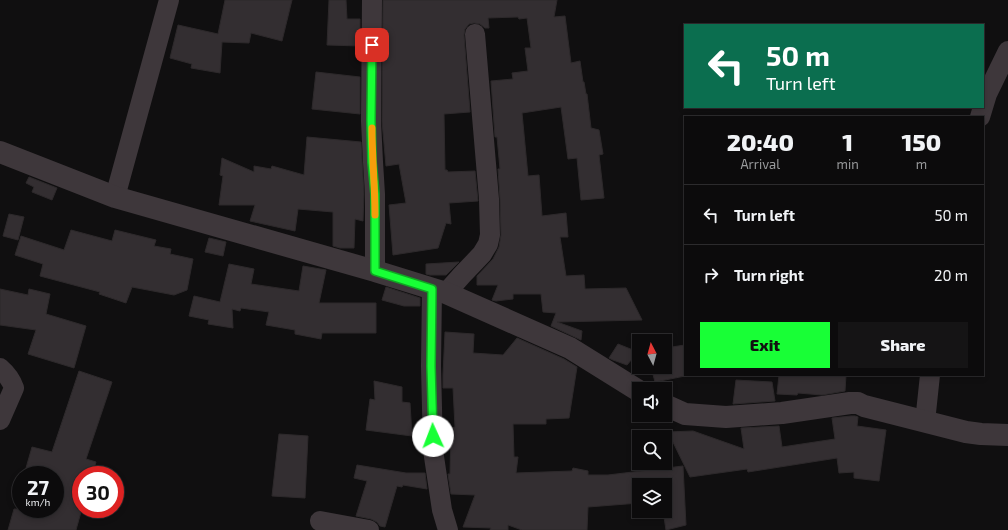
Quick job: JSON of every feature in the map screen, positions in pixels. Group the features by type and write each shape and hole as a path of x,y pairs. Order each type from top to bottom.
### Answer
{"street":[{"path":"115,197 169,0"},
{"path":"372,0 371,120 372,162 375,194 375,271"},
{"path":"448,530 442,510 433,450 431,366 439,291 462,275 482,254 488,244 490,235 489,199 475,34"},
{"path":"984,104 987,94 1008,51"},
{"path":"0,152 115,197 375,271 439,291 570,348 632,387"},
{"path":"0,368 9,376 14,388 0,420"},
{"path":"925,422 930,376"},
{"path":"672,408 685,414 726,417 782,413 858,403 864,406 966,432 1008,435"},
{"path":"320,521 369,530"}],"building":[{"path":"225,0 292,0 282,41 251,33 249,43 222,42 220,73 191,68 192,64 170,58 178,25 218,34"},
{"path":"329,0 346,0 347,19 360,19 360,46 327,45"},
{"path":"383,0 557,0 554,17 565,16 571,63 580,61 583,82 587,94 591,128 599,130 603,154 599,155 604,198 581,200 577,158 568,159 561,107 522,113 528,176 539,175 542,216 566,213 568,237 560,237 566,276 584,275 585,289 626,288 642,320 557,322 582,331 581,340 551,326 556,313 543,312 541,294 513,294 513,299 496,301 492,300 498,285 477,285 477,276 493,259 499,247 501,235 498,169 500,169 497,137 495,137 491,81 513,79 512,73 528,71 525,48 531,48 527,18 488,18 489,28 485,28 480,24 474,23 469,24 465,29 464,35 470,112 444,114 445,170 448,172 475,171 478,201 449,203 451,224 446,223 438,248 393,255 389,205 406,203 399,164 386,166 382,121"},
{"path":"316,72 360,77 360,114 312,109"},
{"path":"307,137 361,142 364,194 363,221 355,219 354,248 340,248 333,246 333,212 298,209 295,231 250,221 255,205 219,205 223,176 220,175 222,158 254,172 254,166 271,169 272,166 304,175"},
{"path":"29,177 57,188 52,200 32,192 34,187 26,183"},
{"path":"9,214 24,217 18,240 3,236"},
{"path":"71,230 112,241 115,230 156,240 154,246 171,249 170,254 193,259 187,290 174,295 132,287 126,303 99,294 100,292 40,276 43,264 15,255 21,236 64,250"},
{"path":"209,238 226,242 223,256 205,252"},
{"path":"459,262 446,275 426,274 426,264"},
{"path":"229,264 254,269 251,284 299,291 303,266 326,270 319,303 376,303 376,333 322,333 321,339 295,334 295,330 266,325 269,312 241,308 240,311 232,309 233,328 208,324 209,320 189,316 194,296 220,302"},
{"path":"386,287 420,298 420,306 404,306 382,300"},
{"path":"0,289 28,295 29,289 50,294 46,314 86,326 74,368 28,354 36,330 0,325"},
{"path":"445,332 474,334 473,353 503,355 517,338 564,359 577,367 569,418 546,419 546,424 513,424 514,457 518,457 516,473 572,471 573,468 588,471 588,475 608,475 650,470 672,470 672,467 683,466 686,525 666,530 664,518 672,518 672,478 632,478 632,504 588,507 587,530 522,530 508,525 508,530 463,527 475,495 451,494 448,474 450,474 451,428 455,427 453,388 443,388"},
{"path":"618,344 632,350 632,359 627,365 609,358"},
{"path":"684,345 685,376 655,382 653,374 672,374 672,347"},
{"path":"79,371 112,382 86,459 96,462 95,466 72,466 72,518 79,518 76,530 8,530 12,516 12,518 64,518 64,466 27,466 32,447 52,452"},
{"path":"779,376 846,376 845,391 822,395 798,393 797,395 777,394"},
{"path":"736,380 772,382 775,401 733,404"},
{"path":"374,381 402,387 402,402 410,403 412,436 366,430 370,399 375,400"},
{"path":"855,416 858,417 857,426 886,430 879,481 854,478 854,472 839,473 837,458 748,472 747,469 690,477 672,440 672,432 693,431 744,449 741,428 779,426 782,447 835,439 832,418"},
{"path":"279,434 308,436 305,498 272,496"},
{"path":"357,465 406,473 425,473 427,489 403,485 402,487 397,486 385,527 380,526 377,522 371,519 356,516 367,481 354,478"}],"slow traffic":[{"path":"372,128 375,215"}],"route":[{"path":"372,45 371,120 372,162 375,194 375,271 432,289 431,366 433,436"}]}
